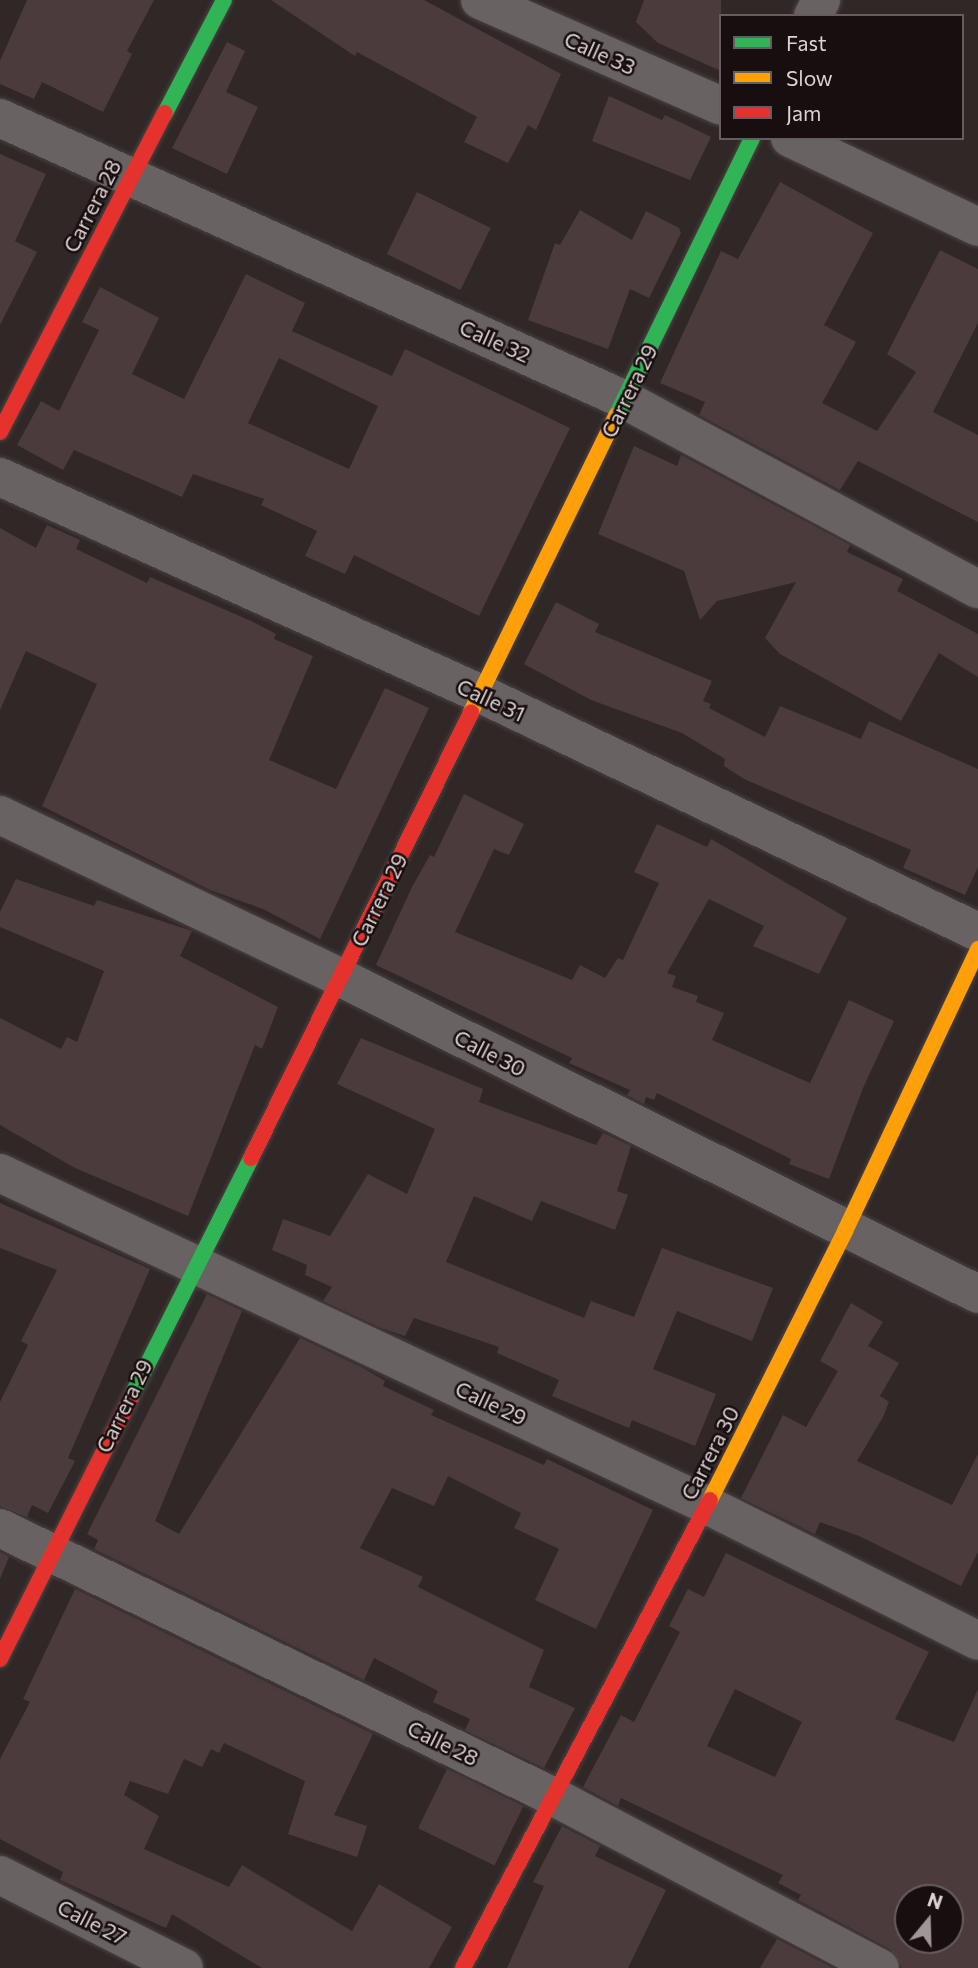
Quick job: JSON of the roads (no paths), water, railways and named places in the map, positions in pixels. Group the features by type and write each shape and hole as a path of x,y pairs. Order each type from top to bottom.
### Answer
{"street":[{"name":"Carrera 28","path":"0,432 224,0"},
{"name":"Calle 33","path":"480,0 719,105"},
{"name":"Calle 32","path":"0,118 625,400 978,589"},
{"name":"Carrera 29","path":"0,1659 194,1265 341,978 751,140"},
{"path":"794,140 978,227"},
{"name":"Calle 31","path":"0,477 479,693 978,932"},
{"name":"Calle 30","path":"0,815 341,978 978,1294"},
{"name":"Carrera 30","path":"463,1968 707,1505 845,1230 978,948"},
{"name":"Calle 29","path":"0,1172 707,1505 978,1641"},
{"name":"Calle 28","path":"0,1528 555,1797 880,1968"},
{"name":"Calle 27","path":"0,1875 184,1968"}]}
